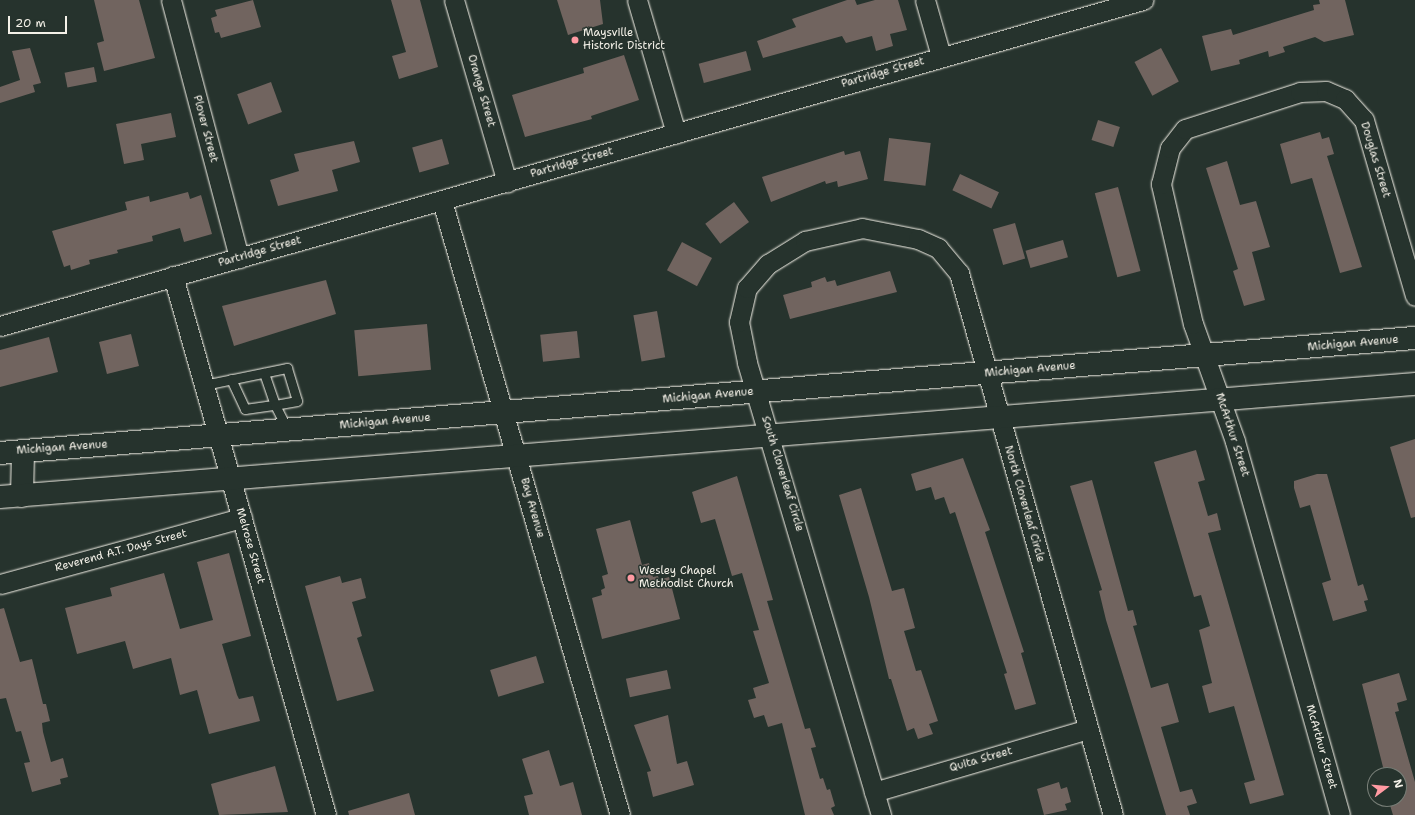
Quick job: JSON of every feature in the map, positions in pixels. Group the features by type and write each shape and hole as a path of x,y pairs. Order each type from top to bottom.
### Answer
{"main road":[{"name":"Michigan Avenue","path":"0,453 987,374 1415,338"},
{"path":"0,498 1000,420 1415,384"},
{"path":"22,496 23,451"}],"street":[{"name":"Plover Street","path":"171,0 239,258"},
{"name":"Orange Street","path":"454,0 507,182"},
{"path":"636,0 676,133"},
{"path":"925,0 941,56"},
{"name":"Partridge Street","path":"0,326 442,201 941,56 1143,0"},
{"name":"Douglas Street","path":"1253,107 1300,92 1326,90 1345,100 1364,120 1415,296"},
{"name":"McArthur Street","path":"1253,107 1185,129 1170,148 1161,184 1193,324 1221,400 1340,815"},
{"name":"Bay Avenue","path":"442,201 518,458 620,815"},
{"name":"South Cloverleaf Circle","path":"881,815 757,392 739,322 747,288 768,264 805,242 834,233 862,228 890,234"},
{"name":"North Cloverleaf Circle","path":"890,234 918,239 938,248 960,273 987,374 1113,815"},
{"name":"Melrose Street","path":"173,276 326,815"},
{"name":"Reverend A.T. Days Street","path":"0,584 242,518"},
{"name":"Quita Street","path":"874,792 1088,729"}],"lane":[{"path":"204,384 287,368 297,401 245,409 231,379"},
{"path":"264,373 275,405 287,430"}],"building":[{"path":"94,0 139,0 155,58 104,71 97,43 104,41"},
{"path":"253,0 261,27 221,38 219,32 215,33 211,18 217,16 215,10"},
{"path":"391,0 420,0 438,67 399,79 392,56 406,52"},
{"path":"557,0 600,0 603,24 568,35"},
{"path":"847,0 855,0 857,5 875,0 898,0 907,30 890,34 893,46 876,51 872,36 846,43 842,36 763,58 757,41 796,27 792,19"},
{"path":"1319,0 1345,0 1354,35 1324,42 1315,37 1283,47 1285,52 1269,57 1268,51 1239,60 1240,64 1211,71 1202,36 1231,29 1233,35 1314,10 1313,5 1320,4"},
{"path":"30,48 41,83 33,85 35,92 0,103 0,87 20,80 12,51"},
{"path":"1161,48 1179,82 1152,96 1135,62"},
{"path":"746,51 751,70 704,83 699,64"},
{"path":"624,55 639,100 591,116 592,119 525,137 512,95 584,73 583,68"},
{"path":"94,67 97,82 67,87 65,73"},
{"path":"271,82 282,112 248,124 237,94"},
{"path":"171,113 176,137 141,144 144,160 124,164 116,124"},
{"path":"1098,120 1120,127 1113,147 1092,140"},
{"path":"1320,132 1322,139 1329,137 1334,154 1327,156 1362,267 1340,273 1312,178 1291,184 1280,144"},
{"path":"889,138 931,143 925,186 884,181"},
{"path":"442,139 449,164 419,173 412,148"},
{"path":"354,141 360,162 332,170 338,191 278,206 270,180 299,171 294,154"},
{"path":"844,151 845,155 860,151 868,179 838,187 837,181 826,184 825,181 771,202 762,177"},
{"path":"1227,161 1240,205 1256,201 1270,247 1252,252 1265,300 1244,306 1233,271 1238,269 1206,168"},
{"path":"960,174 999,192 991,208 952,190"},
{"path":"1118,187 1141,271 1117,277 1095,193"},
{"path":"188,192 190,199 201,195 212,234 184,242 180,228 152,236 153,241 117,250 118,253 89,260 90,264 71,270 70,265 64,267 52,231 127,210 125,202 149,196 150,202"},
{"path":"734,202 749,222 720,244 705,224"},
{"path":"1015,223 1025,259 1003,265 993,229"},
{"path":"1063,240 1068,257 1030,268 1026,251"},
{"path":"682,242 712,258 697,286 667,270"},
{"path":"890,271 897,292 790,319 783,295 812,287 811,282 825,277 827,282 835,280 837,286"},
{"path":"326,280 336,314 234,346 222,306"},
{"path":"657,311 665,357 642,361 633,315"},
{"path":"427,324 431,370 358,376 354,330"},
{"path":"577,331 580,358 543,362 540,335"},
{"path":"131,334 139,366 107,374 99,342"},
{"path":"49,337 58,372 0,387 0,350"},
{"path":"1415,439 1415,517 1411,518 1390,447"},
{"path":"1196,450 1205,480 1198,482 1208,516 1217,513 1221,530 1208,533 1284,795 1250,804 1244,783 1255,780 1234,706 1209,713 1202,686 1212,683 1199,630 1210,626 1201,595 1194,597 1154,462"},
{"path":"963,458 990,530 985,532 1024,652 1021,653 1036,704 1015,710 1004,674 1007,673 955,512 950,514 944,497 935,500 931,487 916,491 911,474"},
{"path":"1317,474 1327,474 1358,586 1363,584 1368,600 1364,601 1367,611 1333,621 1322,583 1331,580 1310,505 1300,508 1294,488 1294,481"},
{"path":"737,476 773,600 767,601 805,729 810,728 816,747 811,748 820,779 823,778 827,790 830,789 835,806 831,808 834,815 805,815 782,723 768,727 764,715 754,718 748,700 756,698 753,688 769,683 753,631 759,630 742,573 732,576 715,519 701,523 692,492"},
{"path":"1092,480 1128,611 1133,610 1137,625 1133,626 1151,688 1168,683 1179,722 1161,727 1180,792 1192,789 1197,803 1187,806 1190,815 1166,815 1106,620 1099,591 1102,590 1070,486"},
{"path":"861,488 892,591 904,588 915,628 904,631 916,671 921,670 938,721 929,724 933,734 918,739 914,728 907,731 891,679 889,679 869,597 839,495"},
{"name":"Wesley Chapel Methodist Church","path":"630,520 642,565 649,563 653,577 658,576 659,580 669,577 680,619 602,639 592,598 602,595 601,590 605,588 602,576 608,574 596,529"},
{"path":"229,553 251,636 222,644 237,695 239,699 253,696 260,721 209,734 197,690 180,695 171,658 133,669 125,641 77,654 65,608 112,596 110,588 164,573 180,629 213,620 197,562"},
{"path":"340,576 342,583 361,578 366,598 352,602 362,636 357,638 374,691 337,701 305,586"},
{"path":"4,608 20,662 32,659 43,704 46,704 50,721 42,723 51,762 63,758 68,777 60,779 61,784 32,792 24,763 30,762 21,731 16,732 6,698 0,699 0,609"},
{"path":"536,656 544,683 498,697 490,670"},
{"path":"667,670 671,689 630,697 626,679"},
{"path":"1399,673 1407,700 1397,703 1399,711 1395,712 1415,782 1415,815 1393,815 1391,807 1407,807 1407,767 1383,767 1362,684"},
{"path":"668,715 677,764 687,761 694,785 653,797 647,772 651,771 634,725"},
{"path":"549,750 560,786 573,782 582,815 529,815 524,796 533,794 522,759"},
{"path":"275,766 288,812 219,815 211,784"},
{"path":"1059,782 1061,789 1067,787 1071,802 1065,804 1067,810 1044,815 1037,789"},
{"path":"409,793 415,815 349,815 348,811"}],"place":[{"name":"Maysville Historic District","path":"575,40"},
{"name":"Wesley Chapel Methodist Church","path":"631,578"}]}
